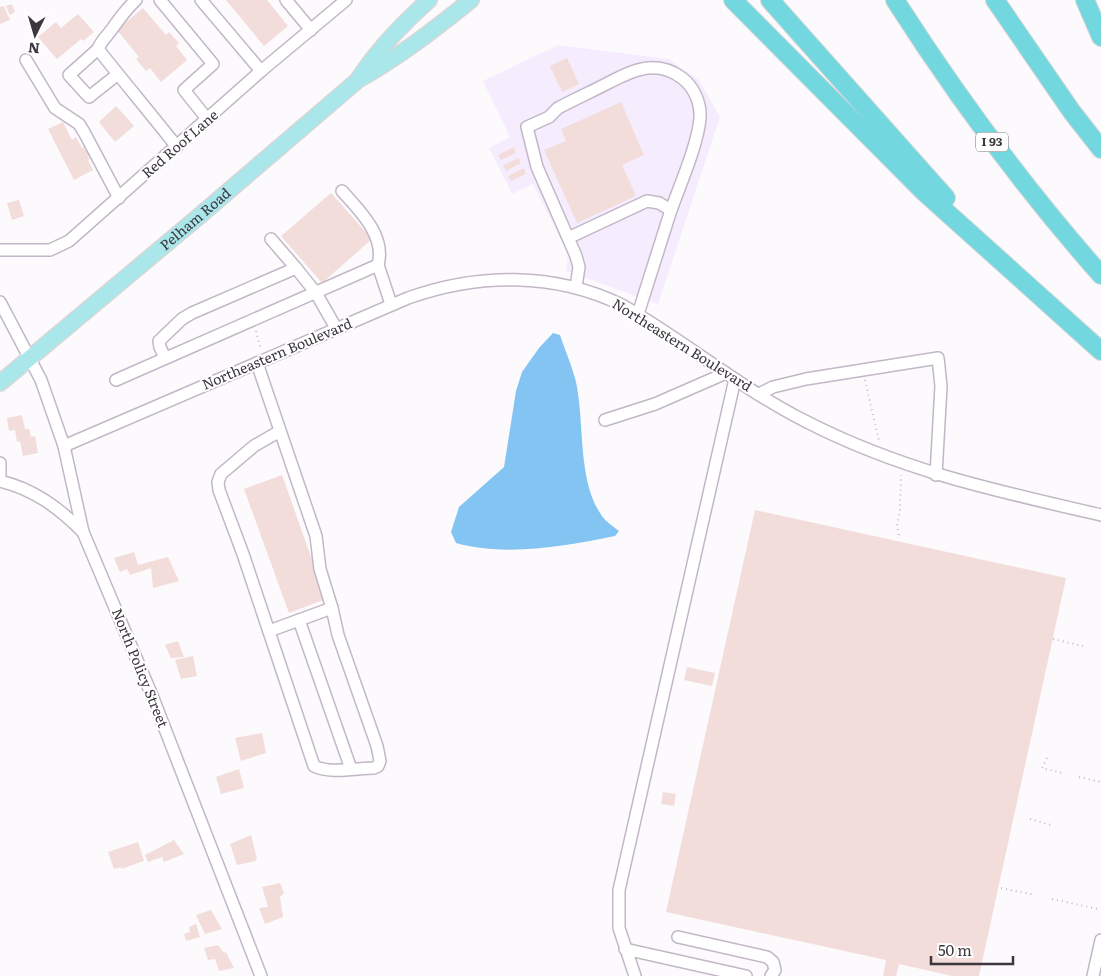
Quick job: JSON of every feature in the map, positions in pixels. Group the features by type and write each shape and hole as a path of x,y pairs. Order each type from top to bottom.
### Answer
{"highway":[{"path":"733,0 923,191 1101,351"},
{"path":"770,0 984,240 1049,305"},
{"name":"I 93","path":"895,0 940,69 987,134 1042,205 1101,275"},
{"path":"995,0 1072,112 1101,149"},
{"path":"1085,0 1101,37"}],"main road":[{"name":"Pelham Road","path":"358,80 374,56 391,36 430,0"},
{"name":"Pelham Road","path":"0,383 358,80 394,59 471,0"}],"street":[{"path":"118,74 89,97 69,74 98,49 101,41 113,28 123,12 136,0"},
{"path":"160,0 213,64 184,90 208,120"},
{"path":"201,0 261,71"},
{"path":"286,0 311,30"},
{"name":"Red Roof Lane","path":"0,250 50,250 80,233 261,71 346,0"},
{"path":"98,49 177,146"},
{"path":"26,60 55,108 79,124 119,198"},
{"path":"576,287 578,261 537,167 527,127 548,117 558,108 631,72 641,69 660,68 678,75 690,85 698,100 700,118 638,314"},
{"path":"342,191 374,231 379,245 380,257 378,266 392,304"},
{"path":"568,238 646,201 659,203 671,210"},
{"path":"271,239 316,293 336,328"},
{"path":"116,380 378,266"},
{"path":"165,358 159,341 182,319 210,304 296,268"},
{"name":"Northeastern Boulevard","path":"64,446 392,304 425,292 478,281 532,280 576,287 608,298 638,314 759,394 805,421 879,455 936,475 1101,515"},
{"name":"North Policy Street","path":"0,302 41,380 64,446 84,532 153,698 261,976"},
{"path":"759,394 773,387 806,379 938,358 941,386 936,475"},
{"path":"257,363 316,536 320,569 338,635 372,730 380,760 378,766 374,768 327,770 314,766 243,554 219,490 218,482 221,474 254,446 280,431"},
{"path":"605,420 731,376"},
{"path":"635,976 624,949 619,928 619,890 731,376"},
{"path":"0,463 0,475"},
{"path":"0,481 20,487 46,500 84,532"},
{"path":"269,631 332,608"},
{"path":"299,620 351,769"},
{"path":"678,936 767,956 773,962 775,970 770,976"},
{"path":"1093,976 1101,940"},
{"path":"624,949 746,976"}],"path":[{"path":"259,338 261,350"},
{"path":"866,386 879,442"},
{"path":"898,535 897,526 902,475"},
{"path":"1053,639 1087,647"},
{"path":"1047,758 1042,768 1062,773"},
{"path":"1079,776 1101,782"},
{"path":"1030,820 1051,825"},
{"path":"1001,888 1034,895"},
{"path":"1052,900 1098,909"}],"shaded area":[{"path":"558,45 669,59 699,80 720,117 658,304 566,271 568,254 533,184 512,194 489,148 510,137 483,81"}],"water":[{"path":"553,333 560,335 576,382 585,469 594,502 602,516 619,531 615,536 577,543 515,550 475,547 456,543 451,532 459,507 504,467 516,391 522,372 539,348"}],"building":[{"path":"226,0 267,0 288,26 264,46"},
{"path":"12,4 15,12 10,15 6,6"},
{"path":"4,6 10,20 0,24 0,7"},
{"path":"143,8 166,35 169,32 179,43 176,46 187,60 161,82 150,68 146,71 136,59 139,57 117,30"},
{"path":"78,14 94,32 83,41 81,39 57,59 38,37 56,22 61,28"},
{"path":"567,58 579,84 562,92 550,66"},
{"path":"621,102 644,155 622,165 636,196 577,223 544,150 566,141 561,129"},
{"path":"116,106 134,126 115,142 99,122"},
{"path":"63,122 72,140 76,137 82,148 84,147 90,155 88,160 93,170 74,180 48,129"},
{"path":"514,147 516,153 501,160 498,155"},
{"path":"519,158 521,163 506,171 503,165"},
{"path":"524,168 526,174 511,181 508,176"},
{"path":"331,193 372,239 322,283 281,236"},
{"path":"19,200 24,216 12,220 7,203"},
{"path":"22,415 25,429 29,429 31,437 35,436 38,453 23,456 20,441 17,442 15,430 9,431 7,418"},
{"path":"282,475 326,599 289,613 244,489"},
{"path":"755,510 1066,578 979,976 952,976 899,964 896,976 883,976 886,960 666,912"},
{"path":"134,552 138,565 168,557 179,581 153,588 151,568 130,575 127,569 120,572 114,558"},
{"path":"178,641 184,657 171,658 165,645"},
{"path":"193,656 197,676 181,679 175,660"},
{"path":"687,667 715,673 712,686 684,680"},
{"path":"262,733 266,753 241,761 235,738"},
{"path":"239,769 244,788 221,794 216,777"},
{"path":"663,792 676,794 674,806 661,804"},
{"path":"251,835 257,859 237,865 230,844"},
{"path":"174,840 184,854 164,862 162,857 148,862 145,855"},
{"path":"138,842 144,861 121,869 121,867 114,869 108,852"},
{"path":"280,883 284,893 280,897 283,917 265,924 259,908 268,907 262,887"},
{"path":"211,910 222,929 205,934 196,915"},
{"path":"196,924 200,937 186,941 184,934 190,932 189,927"},
{"path":"218,945 224,953 226,952 234,968 219,971 215,959 208,960 204,948"}]}
